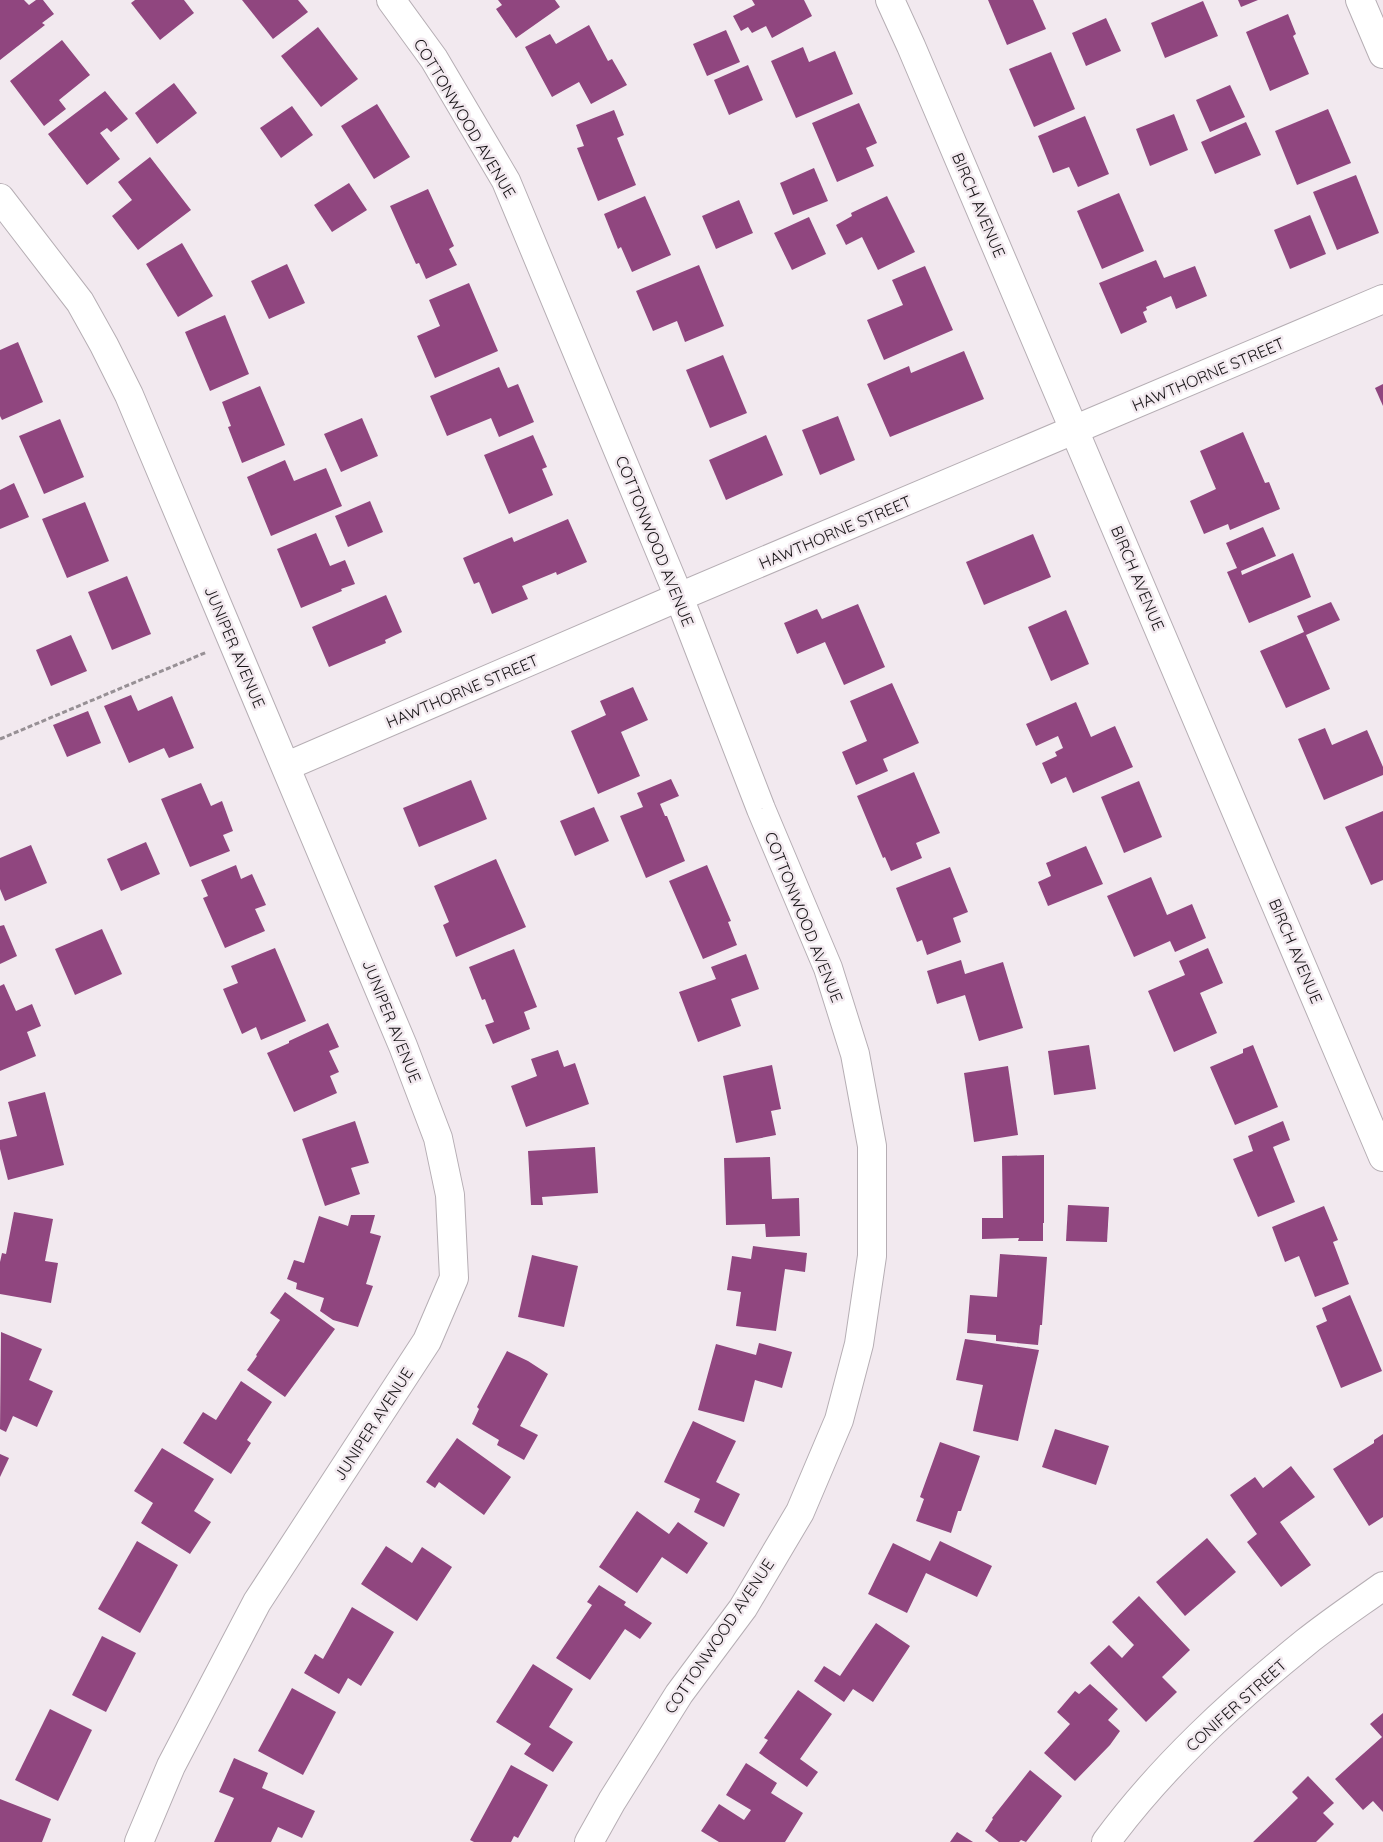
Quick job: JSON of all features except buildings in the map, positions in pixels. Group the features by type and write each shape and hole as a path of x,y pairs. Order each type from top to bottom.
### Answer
{"street":[{"name":"COTTONWOOD AVENUE","path":"391,0 434,59 506,181 679,597 761,809 828,968 856,1054 872,1146 872,1256 859,1344 839,1420 800,1512 743,1608 679,1694 612,1801 589,1842"},
{"name":"BIRCH AVENUE","path":"890,0 1076,430 1383,1157"},
{"path":"1360,0 1383,54"},
{"name":"JUNIPER AVENUE","path":"0,198 80,302 129,395 287,766 403,1046 438,1138 450,1196 454,1278 427,1341 257,1602 171,1766 139,1842"},
{"name":"HAWTHORNE STREET","path":"287,766 679,597 1383,299"},
{"name":"CONIFER STREET","path":"1106,1842 1131,1808 1212,1723 1307,1641 1383,1586"}],"path":[{"path":"0,739 233,641"}]}
